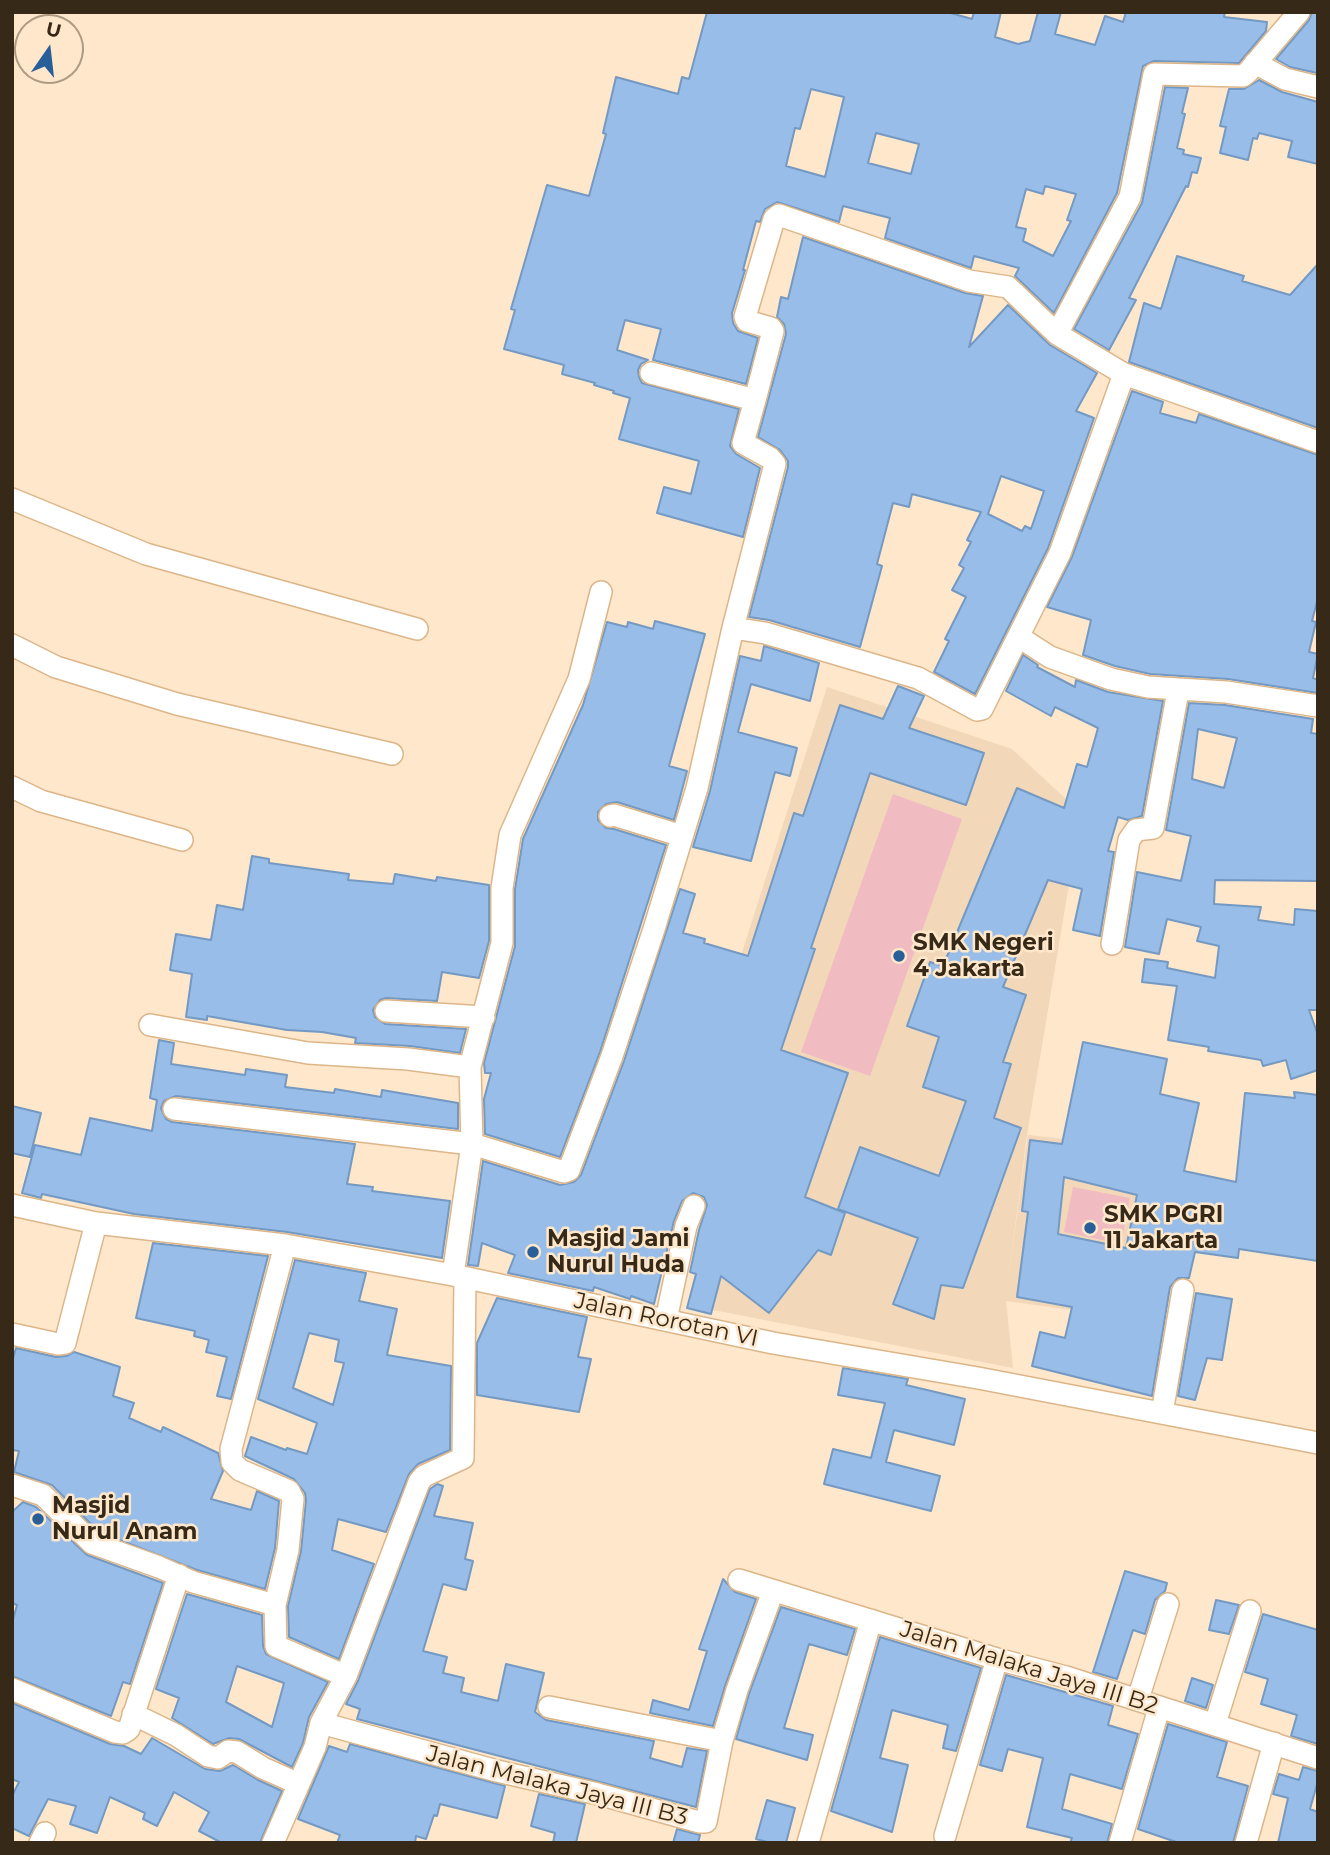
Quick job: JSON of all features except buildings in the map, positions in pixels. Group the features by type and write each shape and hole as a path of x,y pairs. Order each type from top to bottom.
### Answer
{"street":[{"path":"1058,334 1130,197 1154,74 1243,76 1299,12"},
{"path":"1252,68 1318,87"},
{"path":"174,1110 472,1144 564,1172 569,1170 616,1044 697,788 733,628 775,464 770,458 743,443 773,331 747,321 745,317 768,238 778,216 807,223 969,281 1008,287 1058,334 1124,374 1318,442"},
{"path":"652,373 755,400"},
{"path":"733,628 765,633 918,678 977,710 982,709 1060,553 1124,374"},
{"path":"12,499 146,554 417,629"},
{"path":"273,1843 315,1747 321,1723 346,1675 419,1482 424,1476 463,1458 459,1276 472,1144 470,1067 502,943 502,888 510,835 579,679 601,592"},
{"path":"1019,638 1050,656 1111,679 1178,691 1226,692 1318,706"},
{"path":"12,645 56,667 177,704 392,754"},
{"path":"1112,944 1129,840 1136,830 1153,828 1178,691"},
{"path":"12,787 41,801 182,840"},
{"path":"610,816 682,836"},
{"path":"386,1011 484,1017"},
{"path":"150,1025 308,1053 408,1059 470,1067"},
{"name":"Jalan Rorotan VI","path":"12,1205 96,1223 285,1245 459,1276 773,1343 978,1378 1318,1443"},
{"path":"666,1320 683,1238 694,1206"},
{"path":"12,1334 58,1345 65,1343 96,1223"},
{"path":"285,1245 231,1449 232,1462 240,1470 289,1491 293,1499 288,1550 275,1605 276,1646 346,1675"},
{"path":"1162,1413 1182,1290"},
{"path":"12,1485 43,1495 92,1543 193,1582 275,1605"},
{"path":"12,1689 115,1732 123,1733 129,1729 179,1575"},
{"name":"Jalan Malaka Jaya III B2","path":"739,1580 1138,1699 1318,1758"},
{"path":"549,1707 722,1741 737,1690 773,1591"},
{"path":"1138,1699 1168,1604"},
{"path":"1215,1724 1250,1611"},
{"path":"808,1843 871,1620"},
{"path":"945,1836 997,1659"},
{"path":"1119,1843 1159,1708"},
{"path":"133,1714 176,1735 208,1756 218,1758 230,1751 237,1752 263,1768 299,1784"},
{"name":"Jalan Malaka Jaya III B3","path":"321,1723 699,1822 706,1822 707,1819 722,1741"},
{"path":"1246,1843 1275,1743"}],"shaded area":[{"name":"SMK Negeri 4 Jakarta","path":"827,687 1012,749 1081,813 1027,1135 1007,1288 1028,1135 1074,1140 1178,1166 1123,1317 1006,1301 1013,1368 713,1310 733,1228 695,1099"},
{"path":"893,794 962,819 870,1076 801,1052"},
{"path":"1073,1187 1130,1198 1121,1244 1064,1232"}],"place":[{"name":"SMK Negeri 4 Jakarta","path":"899,956"},
{"name":"SMK PGRI 11 Jakarta","path":"1090,1228"},
{"name":"Masjid Jami Nurul Huda","path":"533,1252"},
{"name":"Masjid Nurul Anam","path":"38,1519"}]}
